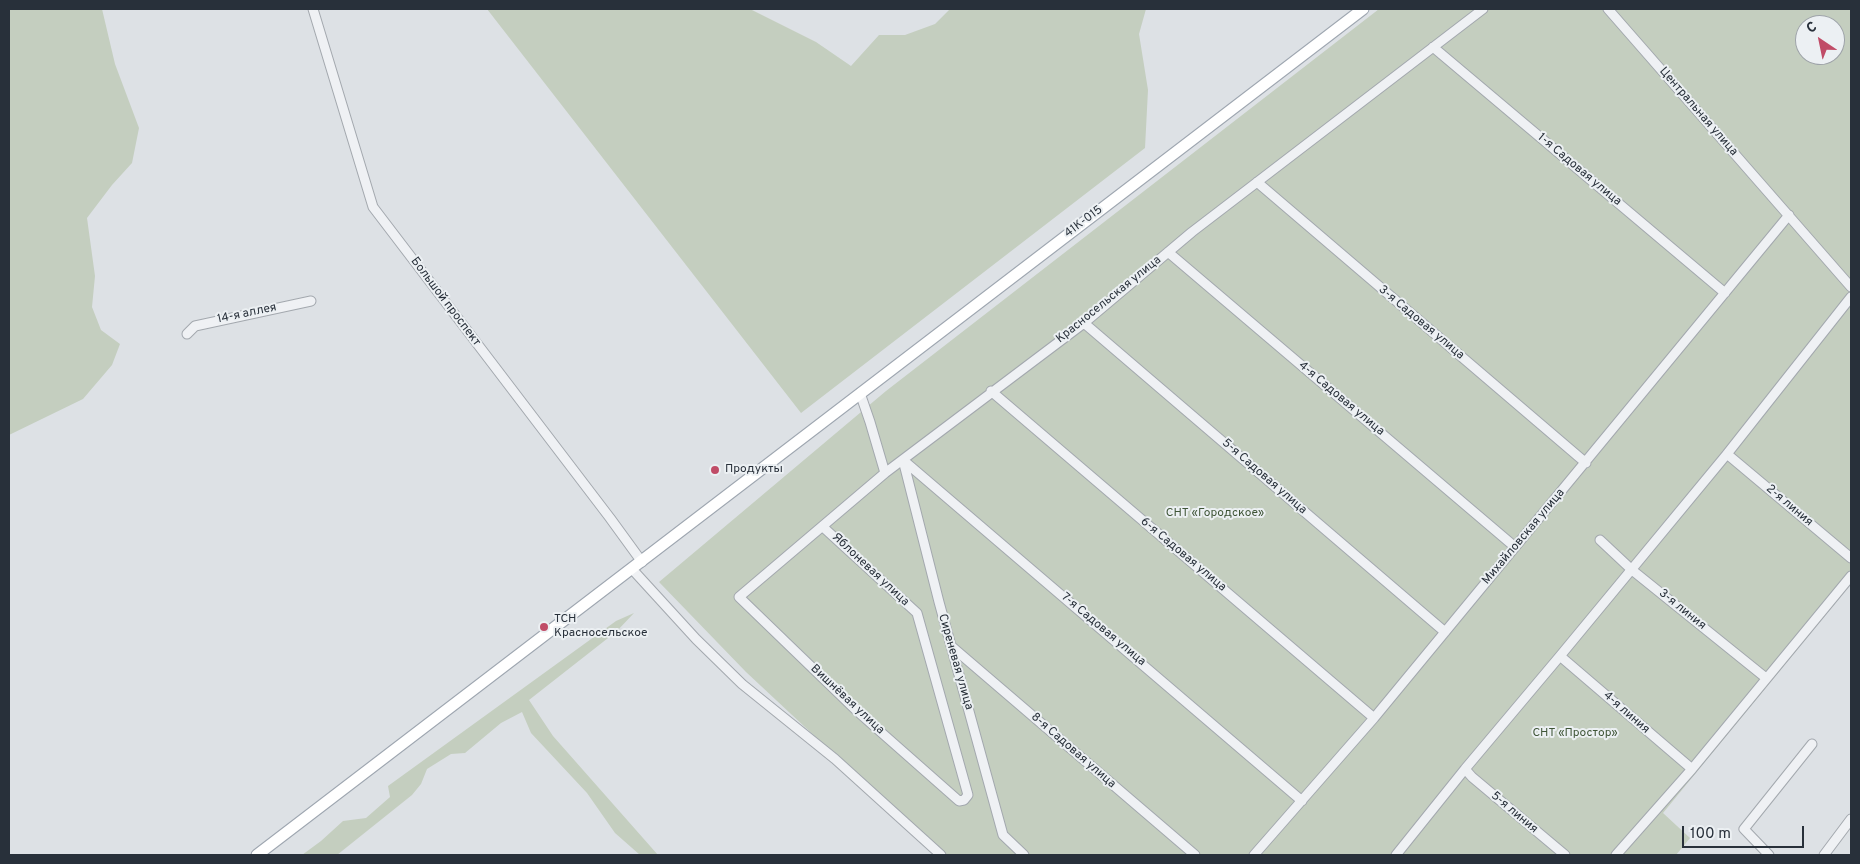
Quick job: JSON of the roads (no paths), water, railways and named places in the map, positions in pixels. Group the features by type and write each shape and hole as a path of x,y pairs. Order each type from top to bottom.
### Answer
{"main road":[{"name":"41К-015","path":"257,855 1363,9"}],"street":[{"name":"Большой проспект","path":"314,9 373,207 610,518 637,565 696,639 742,684 836,759 941,855"},
{"name":"Красносельская улица","path":"739,597 885,473 1084,323 1168,252 1483,9"},
{"name":"Центральная улица","path":"1608,9 1851,287"},
{"name":"1-я Садовая улица","path":"1433,47 1725,293"},
{"name":"3-я Садовая улица","path":"1257,182 1586,463"},
{"name":"Михайловская улица","path":"1254,855 1374,718 1789,216"},
{"name":"4-я Садовая улица","path":"1168,252 1515,547"},
{"path":"1396,855 1465,769 1728,454 1851,297"},
{"name":"14-я аллея","path":"186,334 195,326 311,301"},
{"name":"5-я Садовая улица","path":"1084,323 1445,632"},
{"name":"6-я Садовая улица","path":"991,392 1374,718"},
{"path":"860,393 885,473"},
{"name":"2-я линия","path":"1728,454 1851,558"},
{"name":"Сиреневая улица","path":"903,460 951,646 1004,835 1024,855"},
{"name":"7-я Садовая улица","path":"903,460 1302,800"},
{"name":"Яблоневая улица","path":"823,527 917,614 968,795 964,800 959,801"},
{"name":"3-я линия","path":"1600,540 1632,570 1766,678"},
{"path":"1616,855 1692,769 1851,576"},
{"name":"Вишнёвая улица","path":"739,597 857,711 959,801"},
{"name":"8-я Садовая улица","path":"951,646 1195,855"},
{"name":"4-я линия","path":"1560,656 1692,769"},
{"path":"1769,855 1744,829 1812,744"},
{"name":"5-я линия","path":"1465,769 1472,778 1565,855"},
{"path":"1824,855 1851,818"}],"place":[{"name":"Продукты","path":"715,470"},
{"name":"ТСН Красносельское","path":"544,627"}],"park label":[{"name":"СНТ «Городское»","path":"1215,514"},
{"name":"СНТ «Простор»","path":"1575,734"}]}
